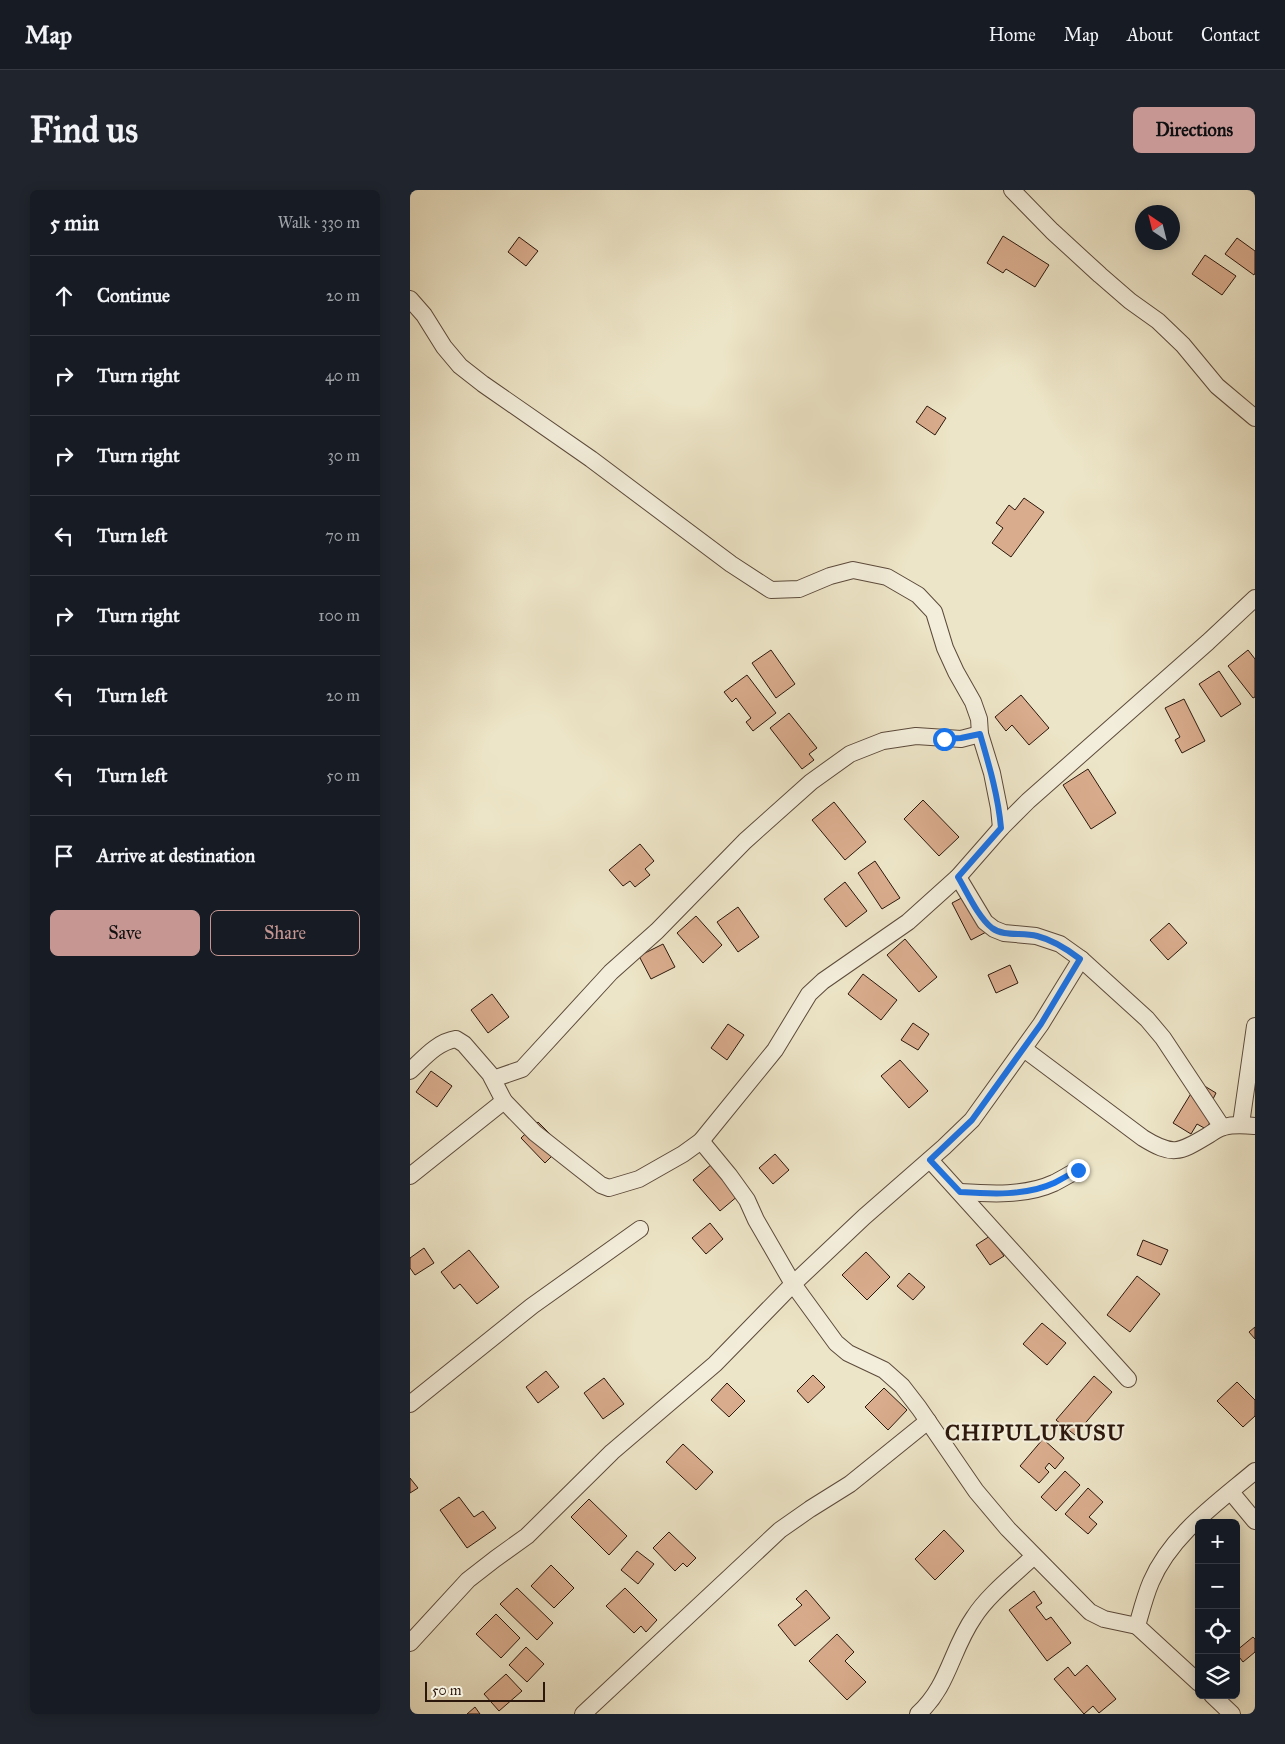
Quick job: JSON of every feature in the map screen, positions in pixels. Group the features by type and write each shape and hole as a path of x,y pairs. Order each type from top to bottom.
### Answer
{"street":[{"path":"1012,190 1052,231 1100,275 1130,301 1158,321 1182,345 1217,386 1255,418"},
{"path":"410,299 424,315 444,347 460,366 591,459 731,564 771,590 799,590 830,576 853,570 887,577 918,595 934,612 945,648 973,702 979,719 980,734 992,773 1001,828"},
{"path":"410,1071 429,1053 446,1041 456,1039 464,1044 493,1079 504,1101 535,1133 601,1185 609,1188 639,1179 683,1154 701,1141 775,1050 809,994 823,981 908,922 958,877 1001,828 1028,801 1255,598"},
{"path":"493,1079 522,1069 610,972 657,931 745,841 812,782 850,754 883,741 916,736 961,738 980,734"},
{"path":"958,877 985,922 994,930 1004,933 1036,936 1060,944 1080,959 1147,1019 1163,1038 1222,1127"},
{"path":"410,1643 468,1580 528,1536 612,1452 715,1364 793,1284 972,1120 1041,1024 1080,959"},
{"path":"1024,1048 1159,1148 1186,1149 1222,1127 1248,1125 1255,1026"},
{"path":"410,1176 504,1101"},
{"path":"701,1141 747,1200 756,1220 793,1284 836,1343 848,1353 884,1370 902,1386 928,1420 976,1491 1008,1529 1090,1612 1104,1619 1137,1626 1195,1679"},
{"path":"930,1160 1128,1379"},
{"path":"960,1192 991,1194 1030,1190 1053,1184 1078,1170"},
{"path":"410,1404 532,1306 640,1229"},
{"path":"583,1714 780,1530 850,1484 928,1420"},
{"path":"1137,1626 1151,1582 1170,1549 1198,1519 1255,1471"},
{"path":"1231,1492 1255,1521"},
{"path":"918,1714 930,1703 947,1676 959,1642 974,1616 1001,1586 1034,1556"},
{"path":"1216,1699 1232,1714"}],"building":[{"path":"1003,236 1049,265 1035,287 1006,269 1003,273 987,263"},
{"path":"519,237 538,251 526,266 508,252"},
{"path":"1237,238 1255,251 1254,275 1225,254"},
{"path":"1205,255 1236,276 1222,295 1192,274"},
{"path":"927,406 946,418 935,435 916,422"},
{"path":"1024,498 1044,512 1011,557 992,543 1003,528 996,523 1009,505 1015,510"},
{"path":"771,650 795,684 776,698 752,663"},
{"path":"1248,650 1255,659 1255,697 1253,698 1228,666"},
{"path":"1219,671 1241,704 1221,717 1199,684"},
{"path":"747,675 776,713 753,731 746,722 751,718 736,698 732,702 724,692"},
{"path":"1021,695 1049,728 1029,745 1012,725 1006,731 995,717"},
{"path":"1184,699 1205,741 1182,753 1175,740 1180,737 1165,708"},
{"path":"789,713 817,748 809,754 814,760 802,769 770,728"},
{"path":"1088,769 1116,813 1091,829 1063,785"},
{"path":"923,800 959,837 939,856 904,819"},
{"path":"834,802 866,842 845,860 812,820"},
{"path":"640,844 654,861 645,869 650,875 635,887 630,881 623,886 609,870"},
{"path":"875,861 900,898 882,909 858,873"},
{"path":"845,882 867,911 846,927 824,899"},
{"path":"971,893 990,930 971,940 952,903"},
{"path":"738,907 759,937 738,952 717,922"},
{"path":"696,916 722,945 703,963 677,933"},
{"path":"1169,923 1187,943 1168,960 1150,940"},
{"path":"905,939 937,977 919,992 887,955"},
{"path":"663,944 675,967 651,979 639,956"},
{"path":"1010,965 1018,983 996,993 988,975"},
{"path":"863,974 897,1000 881,1020 848,994"},
{"path":"492,994 509,1017 488,1033 471,1010"},
{"path":"913,1023 929,1034 918,1050 901,1040"},
{"path":"728,1024 744,1035 727,1060 711,1048"},
{"path":"900,1060 928,1091 909,1108 881,1076"},
{"path":"431,1071 452,1086 437,1107 416,1092"},
{"path":"1198,1082 1216,1093 1211,1103 1219,1107 1206,1129 1197,1124 1191,1134 1173,1123"},
{"path":"538,1122 562,1146 545,1163 521,1138"},
{"path":"775,1154 789,1170 773,1184 759,1168"},
{"path":"712,1164 739,1195 720,1211 693,1180"},
{"path":"710,1223 723,1239 706,1254 692,1238"},
{"path":"990,1236 1004,1256 990,1265 976,1245"},
{"path":"1143,1240 1168,1250 1161,1265 1137,1255"},
{"path":"424,1248 434,1263 415,1275 410,1268 410,1258"},
{"path":"469,1250 499,1287 477,1304 460,1284 454,1289 441,1272"},
{"path":"866,1252 890,1277 867,1300 842,1275"},
{"path":"909,1273 925,1287 913,1300 897,1286"},
{"path":"1137,1276 1160,1294 1130,1332 1107,1315"},
{"path":"1042,1323 1066,1343 1047,1365 1023,1344"},
{"path":"1255,1327 1255,1339 1249,1332"},
{"path":"546,1371 559,1387 538,1403 526,1387"},
{"path":"813,1375 825,1387 808,1403 797,1391"},
{"path":"1094,1376 1112,1392 1075,1435 1056,1420"},
{"path":"604,1378 624,1404 603,1419 584,1393"},
{"path":"1237,1382 1255,1400 1255,1416 1243,1427 1217,1401"},
{"path":"727,1383 745,1401 729,1417 711,1400"},
{"path":"884,1388 907,1410 888,1430 865,1407"},
{"path":"1043,1439 1064,1458 1055,1469 1049,1463 1045,1468 1049,1472 1039,1483 1020,1466"},
{"path":"683,1444 713,1472 696,1490 666,1462"},
{"path":"1065,1471 1080,1485 1056,1511 1041,1497"},
{"path":"410,1478 418,1488 410,1493"},
{"path":"1088,1488 1103,1502 1089,1517 1097,1524 1088,1534 1065,1514"},
{"path":"459,1497 474,1517 483,1511 496,1528 467,1548 440,1510"},
{"path":"589,1499 627,1536 609,1555 571,1517"},
{"path":"944,1530 964,1551 935,1580 915,1559"},
{"path":"669,1532 696,1558 687,1567 683,1563 675,1571 653,1548"},
{"path":"637,1551 654,1564 638,1584 621,1570"},
{"path":"551,1565 574,1588 554,1608 531,1586"},
{"path":"517,1588 553,1623 537,1640 500,1604"},
{"path":"625,1588 657,1620 646,1632 641,1626 634,1633 606,1606"},
{"path":"806,1590 830,1618 795,1646 778,1625 802,1605 796,1599"},
{"path":"1034,1591 1042,1603 1036,1607 1046,1620 1051,1617 1071,1643 1047,1661 1009,1610"},
{"path":"496,1614 520,1638 501,1658 476,1634"},
{"path":"837,1634 854,1652 845,1661 866,1682 847,1700 809,1661"},
{"path":"1253,1637 1255,1639 1255,1652 1243,1662 1240,1658 1240,1648"},
{"path":"526,1647 544,1664 527,1682 509,1665"},
{"path":"1087,1665 1116,1699 1099,1713 1093,1706 1084,1714 1054,1679 1068,1667 1075,1676"},
{"path":"506,1674 522,1691 499,1711 484,1694"},
{"path":"475,1707 480,1714 467,1714"}],"district":[{"name":"CHIPULUKUSU","path":"1035,1432"}],"route":[{"path":"944,739 980,734 992,773 1001,828 958,877 985,922 994,930 1004,933 1036,936 1060,944 1080,959 1041,1024 972,1120 930,1160 960,1192 991,1194 1030,1190 1053,1184 1078,1170"}]}
